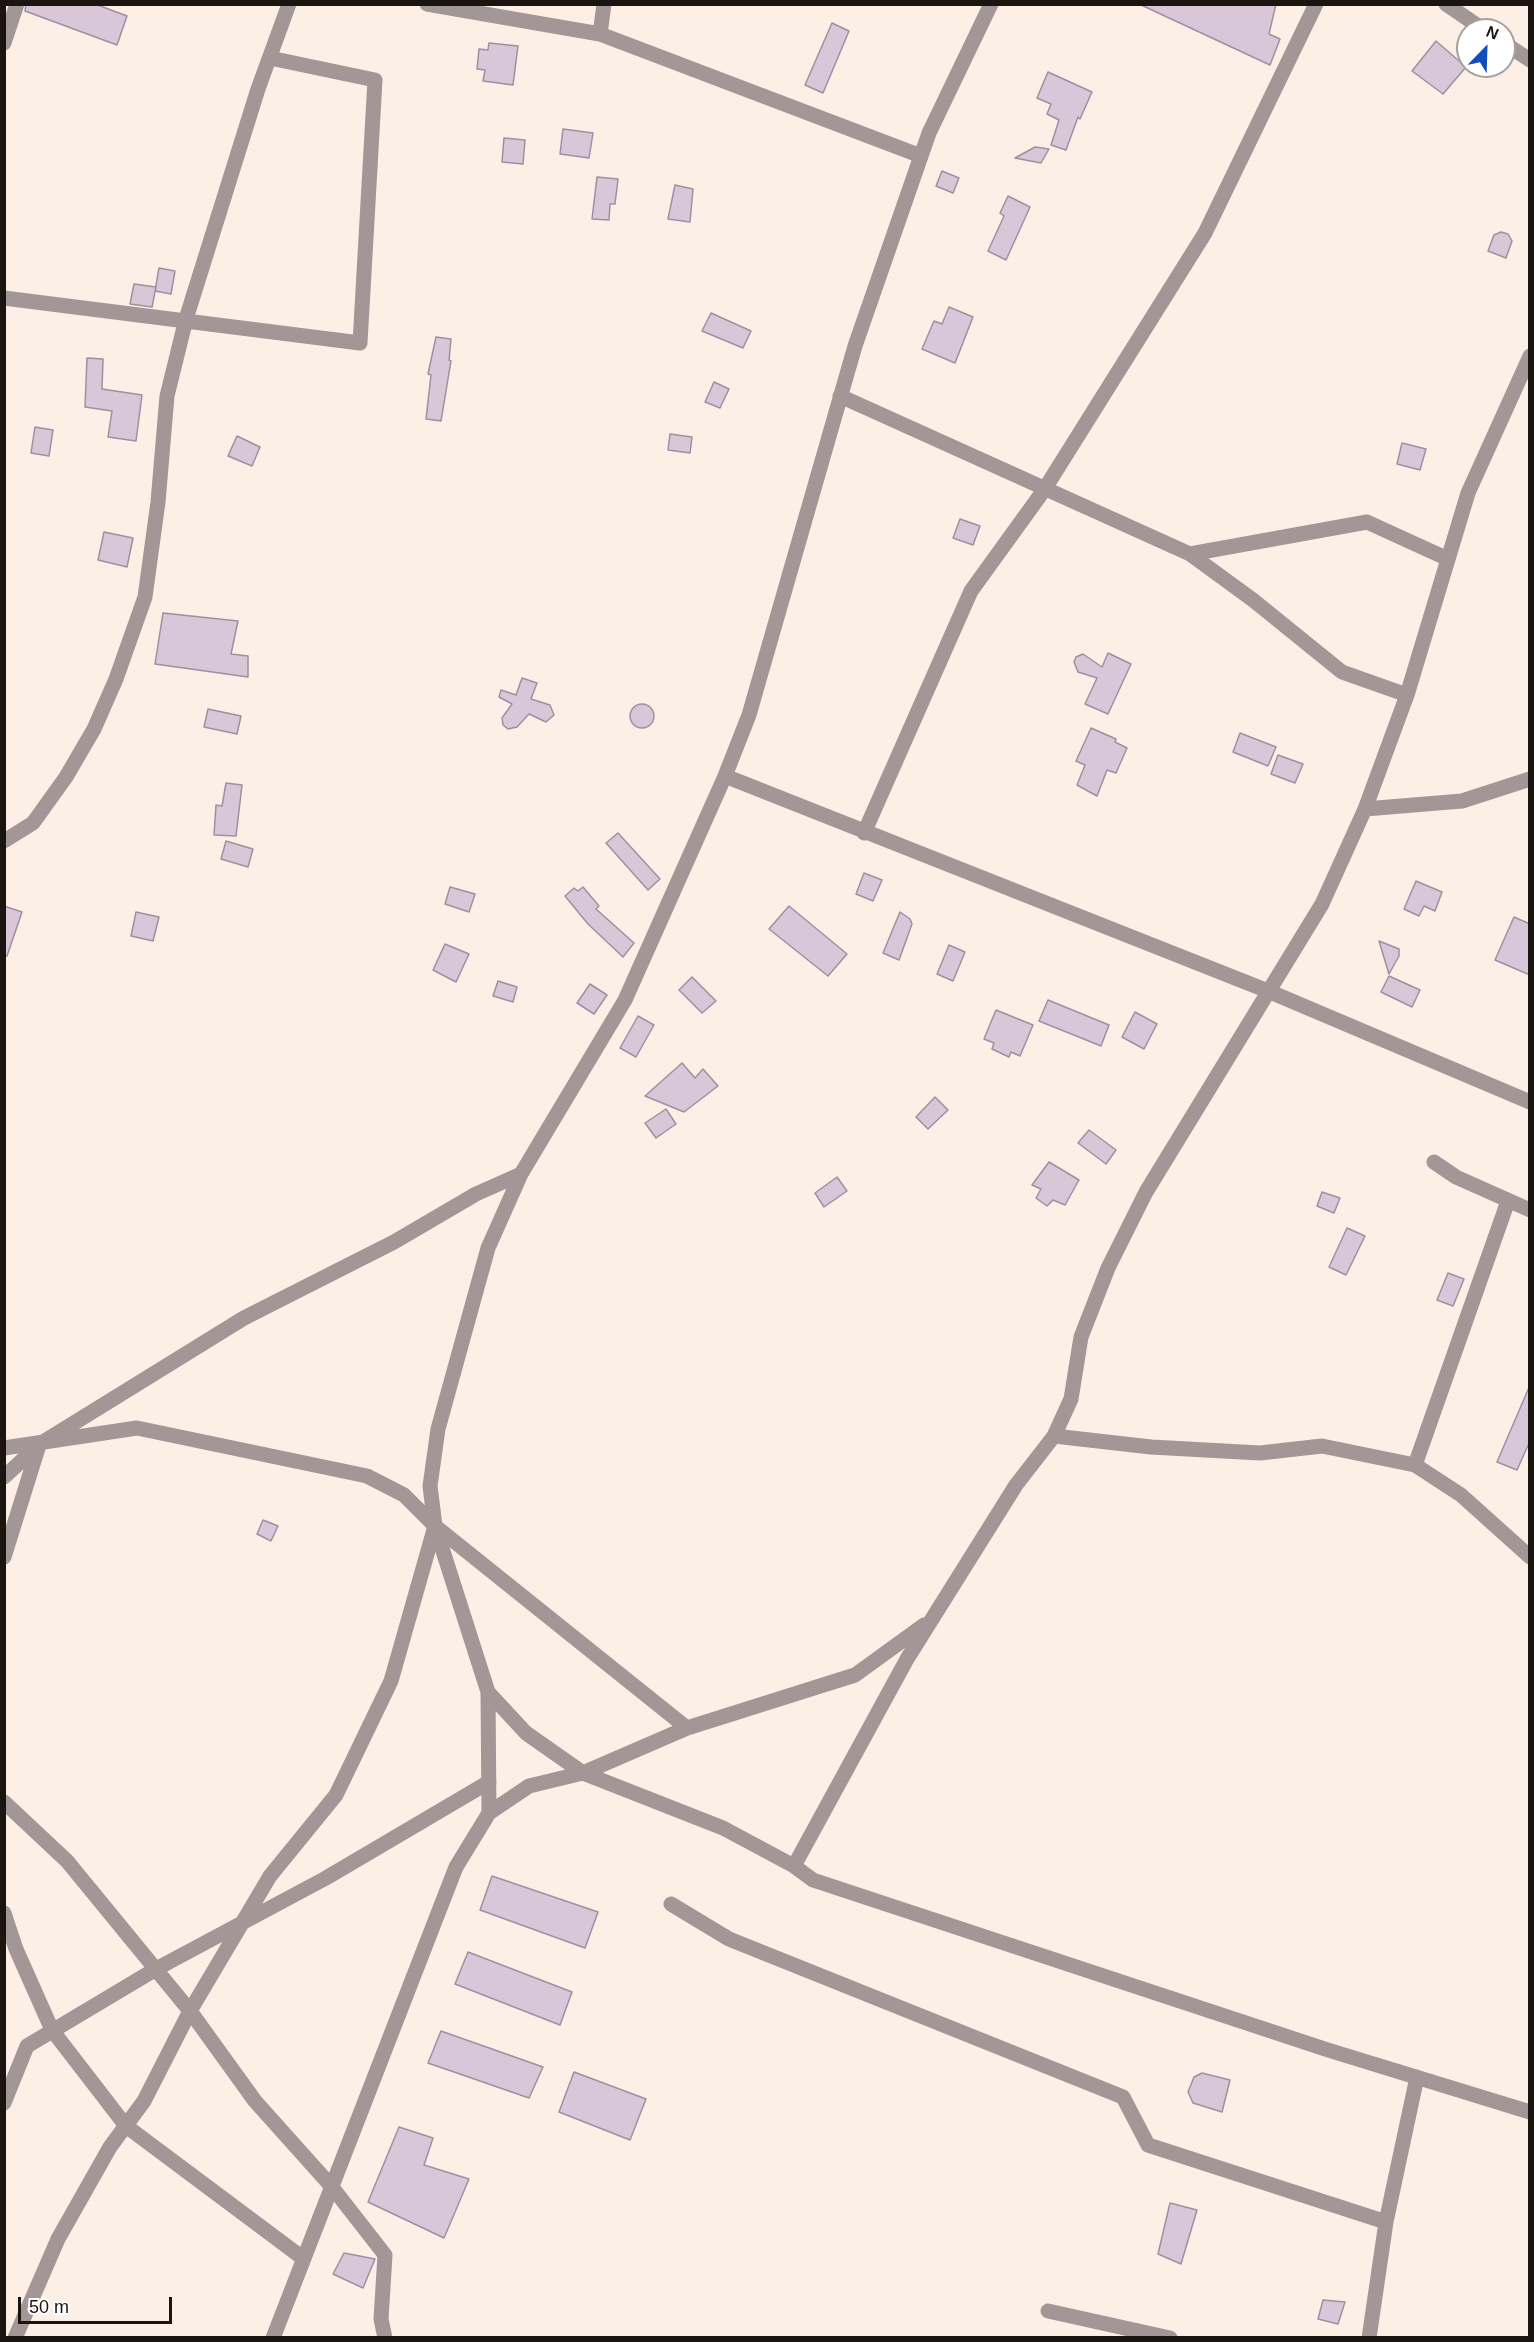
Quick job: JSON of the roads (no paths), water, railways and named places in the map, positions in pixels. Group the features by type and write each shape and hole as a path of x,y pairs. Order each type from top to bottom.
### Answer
{"street":[{"path":"4,43 17,4"},
{"path":"4,841 33,823 66,777 94,729 116,679 146,597 158,502 167,396 186,319 289,4"},
{"path":"427,4 600,34 921,156"},
{"path":"600,34 604,4"},
{"path":"489,1813 488,1692 435,1526 430,1485 438,1429 488,1248 521,1174 625,1000 726,776 749,715 855,346 929,133 991,4"},
{"path":"864,833 971,591 1044,490 1205,233 1316,4"},
{"path":"1446,4 1466,18"},
{"path":"1516,51 1530,60"},
{"path":"4,298 186,319 360,343 375,80 270,58"},
{"path":"794,1866 907,1659 1016,1485 1054,1436 1071,1398 1082,1337 1108,1268 1146,1192 1322,904 1365,809 1407,694 1468,493 1530,356"},
{"path":"840,396 1190,554 1253,600 1342,672 1407,694"},
{"path":"1190,554 1367,522 1449,559"},
{"path":"726,776 864,833 1268,992 1530,1102"},
{"path":"1365,809 1462,801 1530,779"},
{"path":"1434,1162 1456,1178 1530,1210"},
{"path":"4,1477 40,1444 244,1318 394,1242 476,1194 521,1174"},
{"path":"1415,1465 1508,1201"},
{"path":"4,1448 136,1428 366,1476 404,1495 435,1526 687,1728"},
{"path":"1054,1436 1151,1447 1260,1453 1322,1446 1415,1465 1461,1495 1530,1557"},
{"path":"4,1557 40,1444"},
{"path":"15,2337 58,2240 110,2147 144,2101 190,2011 270,1876 336,1795 391,1681 435,1526"},
{"path":"273,2337 456,1867 489,1813 529,1786 582,1773 687,1728 855,1675 931,1620"},
{"path":"488,1692 526,1733 582,1773 723,1828 794,1866 813,1880 1530,2112"},
{"path":"4,2103 27,2046 156,1969 326,1878 489,1782"},
{"path":"4,1802 67,1861 190,2011 255,2100 332,2187 385,2255 381,2319 385,2337"},
{"path":"671,1904 729,1939 1123,2097 1148,2145 1386,2222"},
{"path":"4,1913 16,1949 52,2030 126,2126 304,2259"},
{"path":"1369,2337 1386,2222 1417,2077"},
{"path":"1048,2311 1170,2337"}]}
